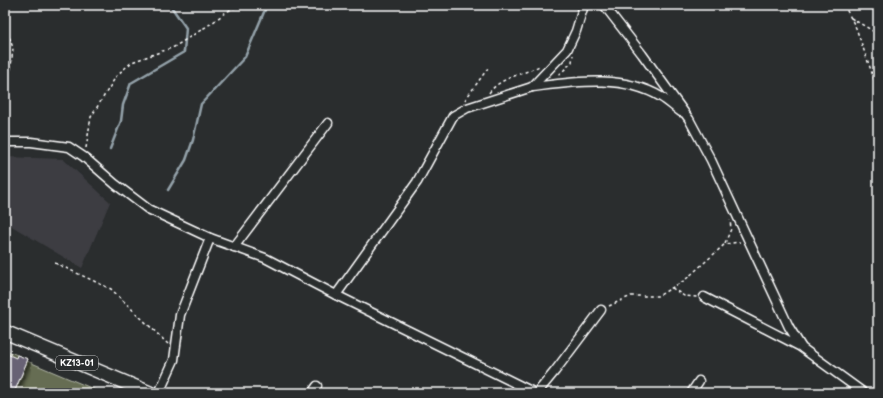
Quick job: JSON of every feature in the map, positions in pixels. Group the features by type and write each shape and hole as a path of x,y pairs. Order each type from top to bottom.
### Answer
{"main road":[{"name":"KZ13-01","path":"5,332 150,393"}],"street":[{"path":"532,87 567,50 576,31 584,5"},
{"path":"604,5 642,54 688,119 711,160 789,327 802,348"},
{"path":"336,295 417,182 453,116 466,108 532,87 584,81 617,83 645,90 662,97 688,119"},
{"path":"234,247 328,123"},
{"path":"5,142 31,142 69,147 84,157 148,210 210,238 265,258 336,295 536,393 555,371 601,310"},
{"path":"159,393 174,360 180,315 210,238"},
{"path":"704,297 802,348 864,393"},
{"path":"691,393 699,381"}],"path":[{"path":"5,9 7,5"},
{"path":"5,99 9,85 13,48 5,26 10,5"},
{"path":"84,157 91,117 117,75 132,62 174,47 197,33 226,12 240,5"},
{"path":"844,5 851,18 878,90"},
{"path":"851,18 878,34"},
{"path":"481,103 493,87 510,77 534,69 541,65"},
{"path":"453,116 488,68"},
{"path":"601,310 631,296 658,296 685,280 725,244 731,229 730,219"},
{"path":"725,244 749,241"},
{"path":"55,264 111,289 175,350"},
{"path":"672,288 684,296 704,297"}],"shaded area":[{"path":"5,157 63,159 110,202 82,268 5,222"}],"green space":[{"path":"5,350 27,359 27,361 103,393 5,393"}],"building":[{"path":"5,353 16,358 17,355 28,359 14,393 5,393"}],"waterway":[{"path":"110,149 121,121 123,105 131,83 184,52 186,28 170,5"},
{"path":"168,190 186,160 193,140 201,104 245,57 267,5"}]}
